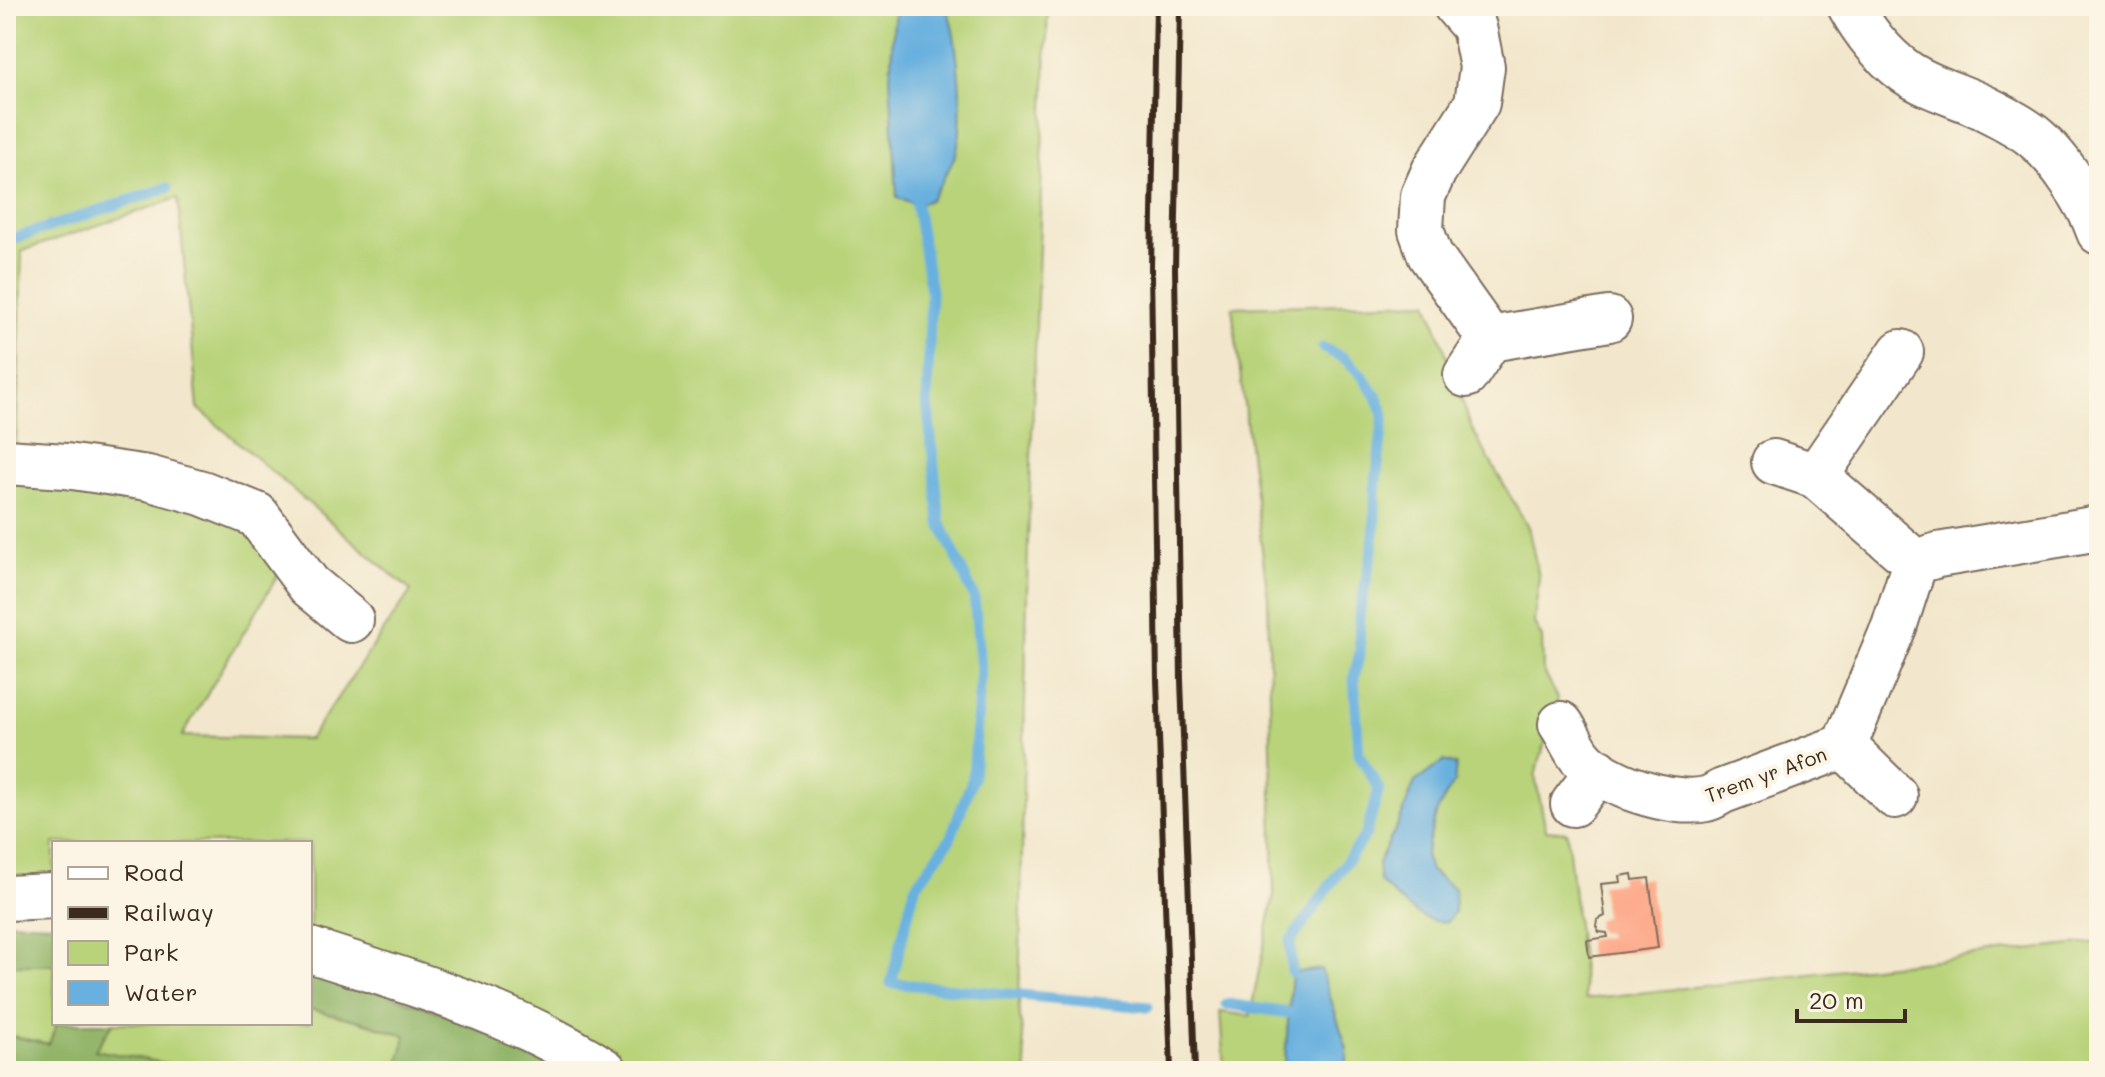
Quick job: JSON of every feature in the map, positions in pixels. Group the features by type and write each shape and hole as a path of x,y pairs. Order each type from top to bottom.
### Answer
{"street":[{"path":"1456,6 1474,27 1480,54 1482,67 1477,103 1434,171 1423,196 1421,230 1430,255 1490,339"},
{"path":"1850,6 1858,21 1890,59 1908,74 1985,108 2033,136 2069,175 2098,222"},
{"path":"1466,375 1490,339 1609,319"},
{"path":"1816,476 1901,352"},
{"path":"6,462 66,466 148,478 202,493 257,515 309,585 351,620"},
{"path":"1774,462 1816,476 1915,562 1938,555 2099,528"},
{"name":"Trem yr Afon","path":"1561,724 1581,758 1585,787 1607,778 1676,801 1707,799 1844,746 1894,627 1915,562"},
{"name":"Trem yr Afon","path":"1844,746 1895,796"},
{"path":"6,898 52,896"},
{"path":"312,951 462,1001 531,1029 605,1071"}],"green space":[{"path":"6,6 1048,6 1028,541 1019,1009 1027,1071 643,1071 485,986 312,931 312,841 52,841 52,884 6,885 6,481 142,493 239,524 283,567 182,736 309,739 411,591 198,408 178,198 22,251 16,446 6,445"},
{"path":"1428,302 1472,429 1528,527 1539,577 1534,623 1542,638 1543,670 1558,699 1535,776 1546,830 1567,832 1585,999 2099,942 2099,1071 1224,1071 1220,1012 1250,1016 1274,894 1268,598 1232,307","holes":["1415,782 1454,782 1437,811 1425,855 1430,871 1439,876 1378,863"]},
{"path":"6,922 52,924 52,965 6,965"},
{"path":"6,965 52,965 52,1025 56,1025 49,1044 6,1035"},
{"path":"312,969 452,1016 561,1071 397,1071 406,1036 312,1009"},
{"path":"312,1009 407,1036 397,1071 205,1071 94,1050 112,1025 312,1025"},
{"path":"56,1025 112,1025 95,1050 205,1071 6,1070 6,1035 49,1044"}],"water":[{"path":"895,6 946,6 957,56 960,118 957,150 930,200 916,205 897,197 890,78"},
{"path":"1444,761 1456,765 1454,782 1437,811 1425,855 1430,871 1455,889 1454,912 1447,922 1437,922 1419,915 1380,882 1378,863 1415,782"},
{"path":"1321,969 1347,1049 1347,1071 1284,1071 1292,973"}],"building":[{"path":"1632,874 1633,880 1649,878 1658,948 1589,957 1587,940 1608,937 1596,926 1597,920 1605,916 1601,884 1621,882 1620,876"}],"waterway":[{"path":"6,241 167,188"},
{"path":"916,205 931,291 927,401 940,522 974,597 981,669 973,778 950,839 915,887 891,983 1148,1007"},
{"path":"1292,973 1290,942 1366,834 1379,789 1359,754 1354,677 1360,652 1359,615 1372,551 1384,414 1376,395 1360,373 1344,358 1323,348"},
{"path":"1227,1004 1289,1013"}],"railway":[{"path":"1156,6 1151,268 1157,680 1171,1071"},
{"path":"1180,6 1175,268 1181,680 1195,1071"}]}
